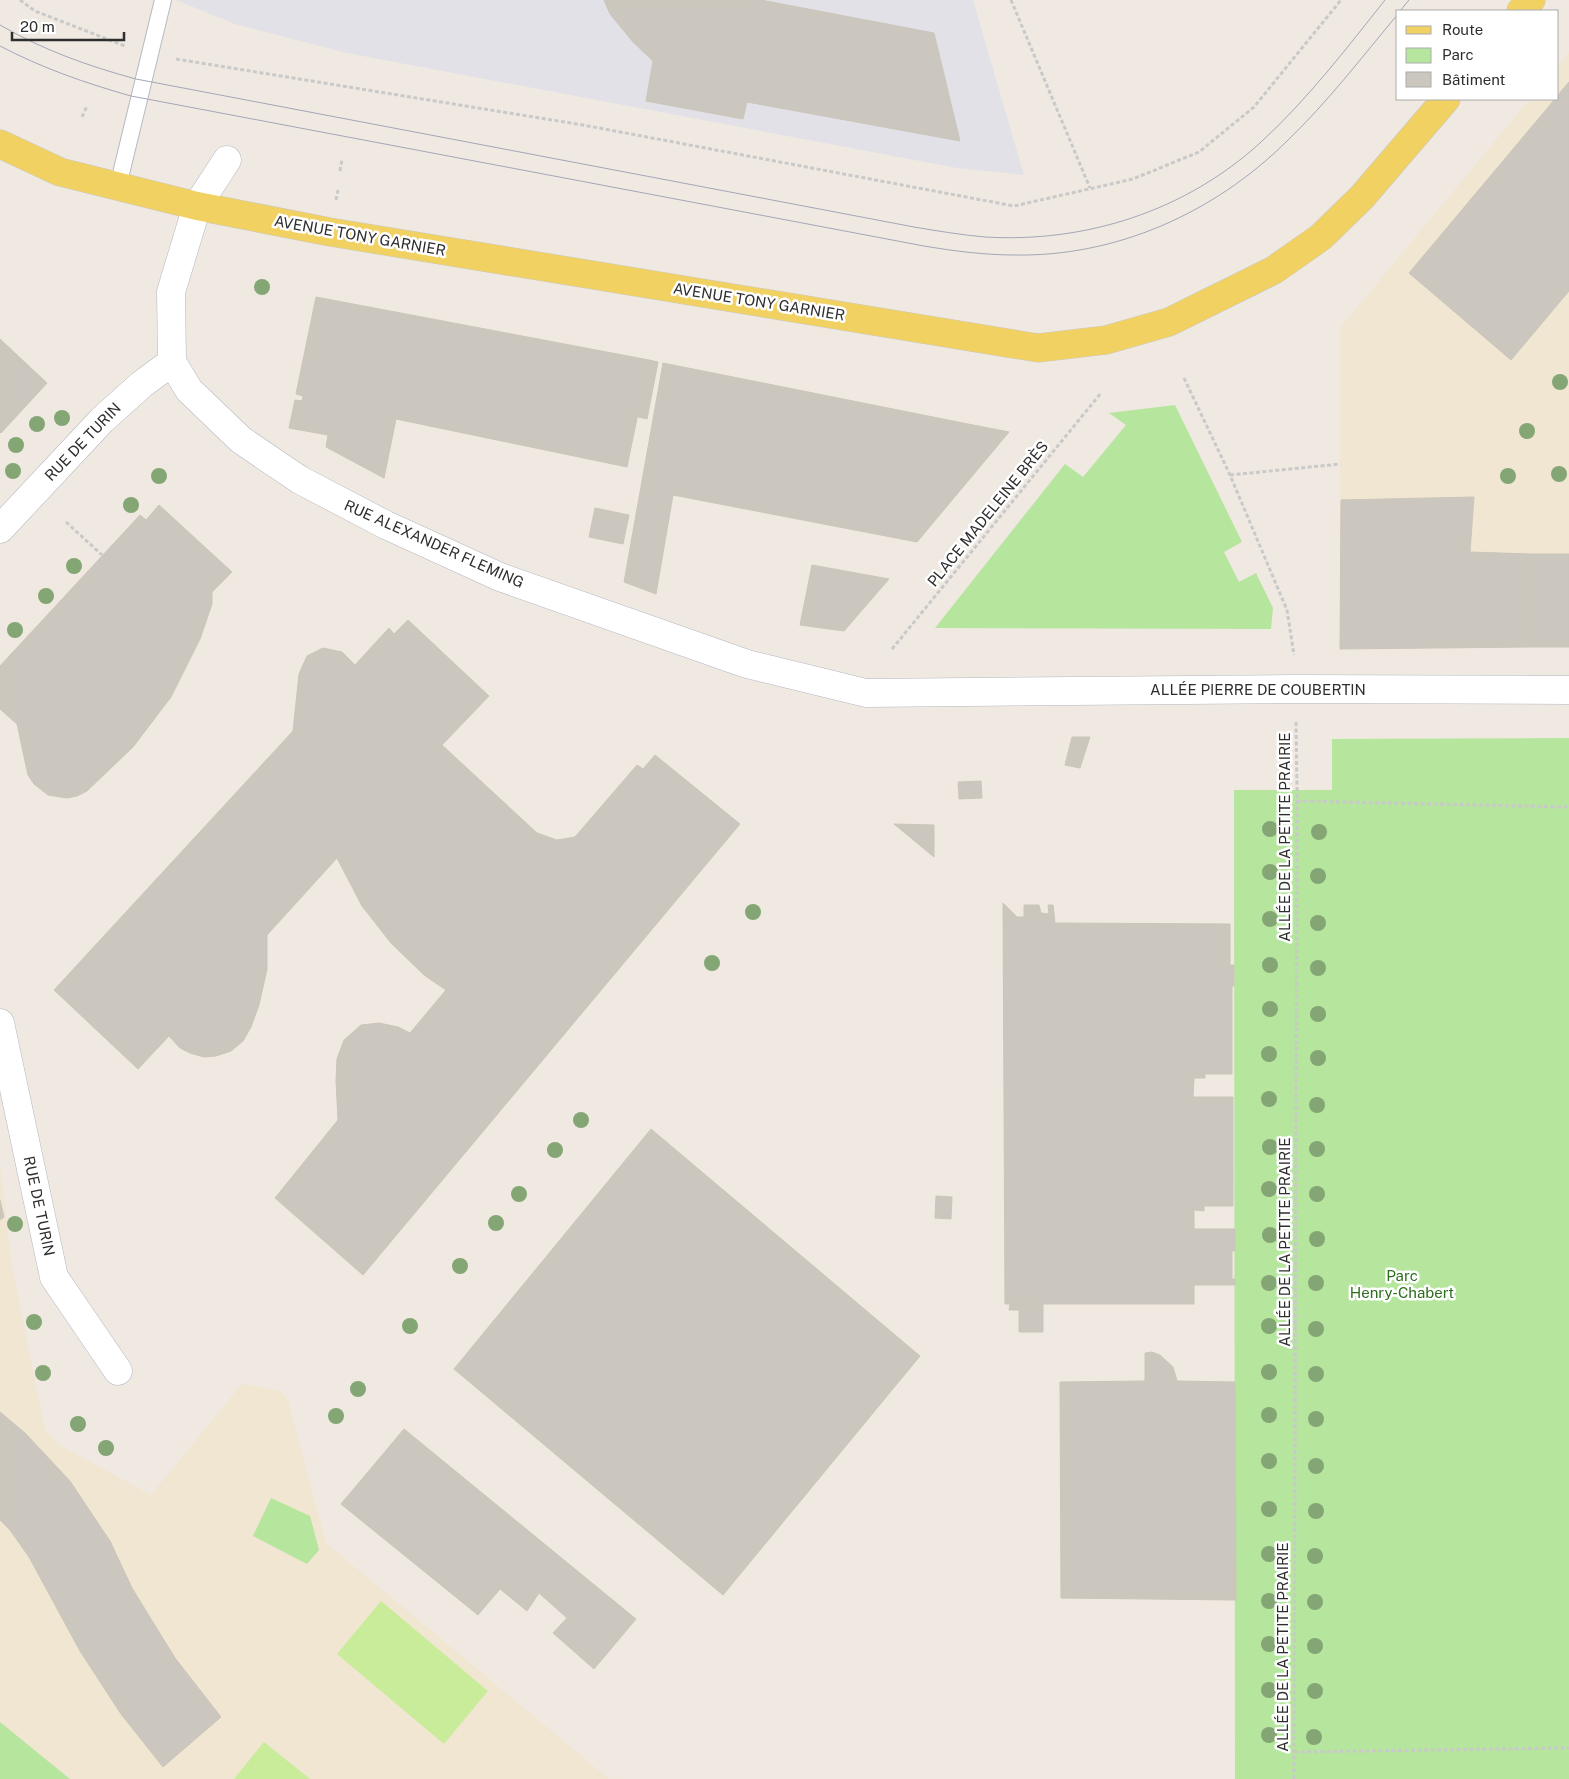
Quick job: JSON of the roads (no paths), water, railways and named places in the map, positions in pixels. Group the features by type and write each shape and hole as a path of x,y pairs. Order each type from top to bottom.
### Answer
{"main road":[{"path":"1522,10 1531,0"},
{"name":"AVENUE TONY GARNIER","path":"0,144 60,172 197,206 330,232 1038,348 1106,340 1169,322 1274,270 1321,237 1362,197 1445,100"}],"street":[{"path":"172,362 171,292 197,206 227,160"},
{"name":"RUE DE TURIN","path":"0,529 102,420 142,384 172,362"},
{"name":"RUE ALEXANDER FLEMING","path":"172,362 189,390 241,440 300,480 386,526 500,577 747,664 866,693 948,692"},
{"name":"ALLÉE PIERRE DE COUBERTIN","path":"948,692 1296,689 1569,690"},
{"name":"RUE DE TURIN","path":"0,1023 54,1277 118,1372"}],"lane":[{"path":"118,186 163,0"}],"tram line":[{"path":"0,25 66,56 136,79 914,227 985,237 1023,237 1097,228 1133,218 1167,204 1200,187 1232,166 1278,126 1326,74 1385,0"},
{"path":"1401,10 1409,0"},
{"path":"0,46 64,74 131,96 924,246 1014,255 1052,254 1126,239 1161,226 1227,190 1258,167 1316,112 1396,16"}],"park label":[{"name":"Parc Henry-Chabert","path":"1402,1284"}]}
